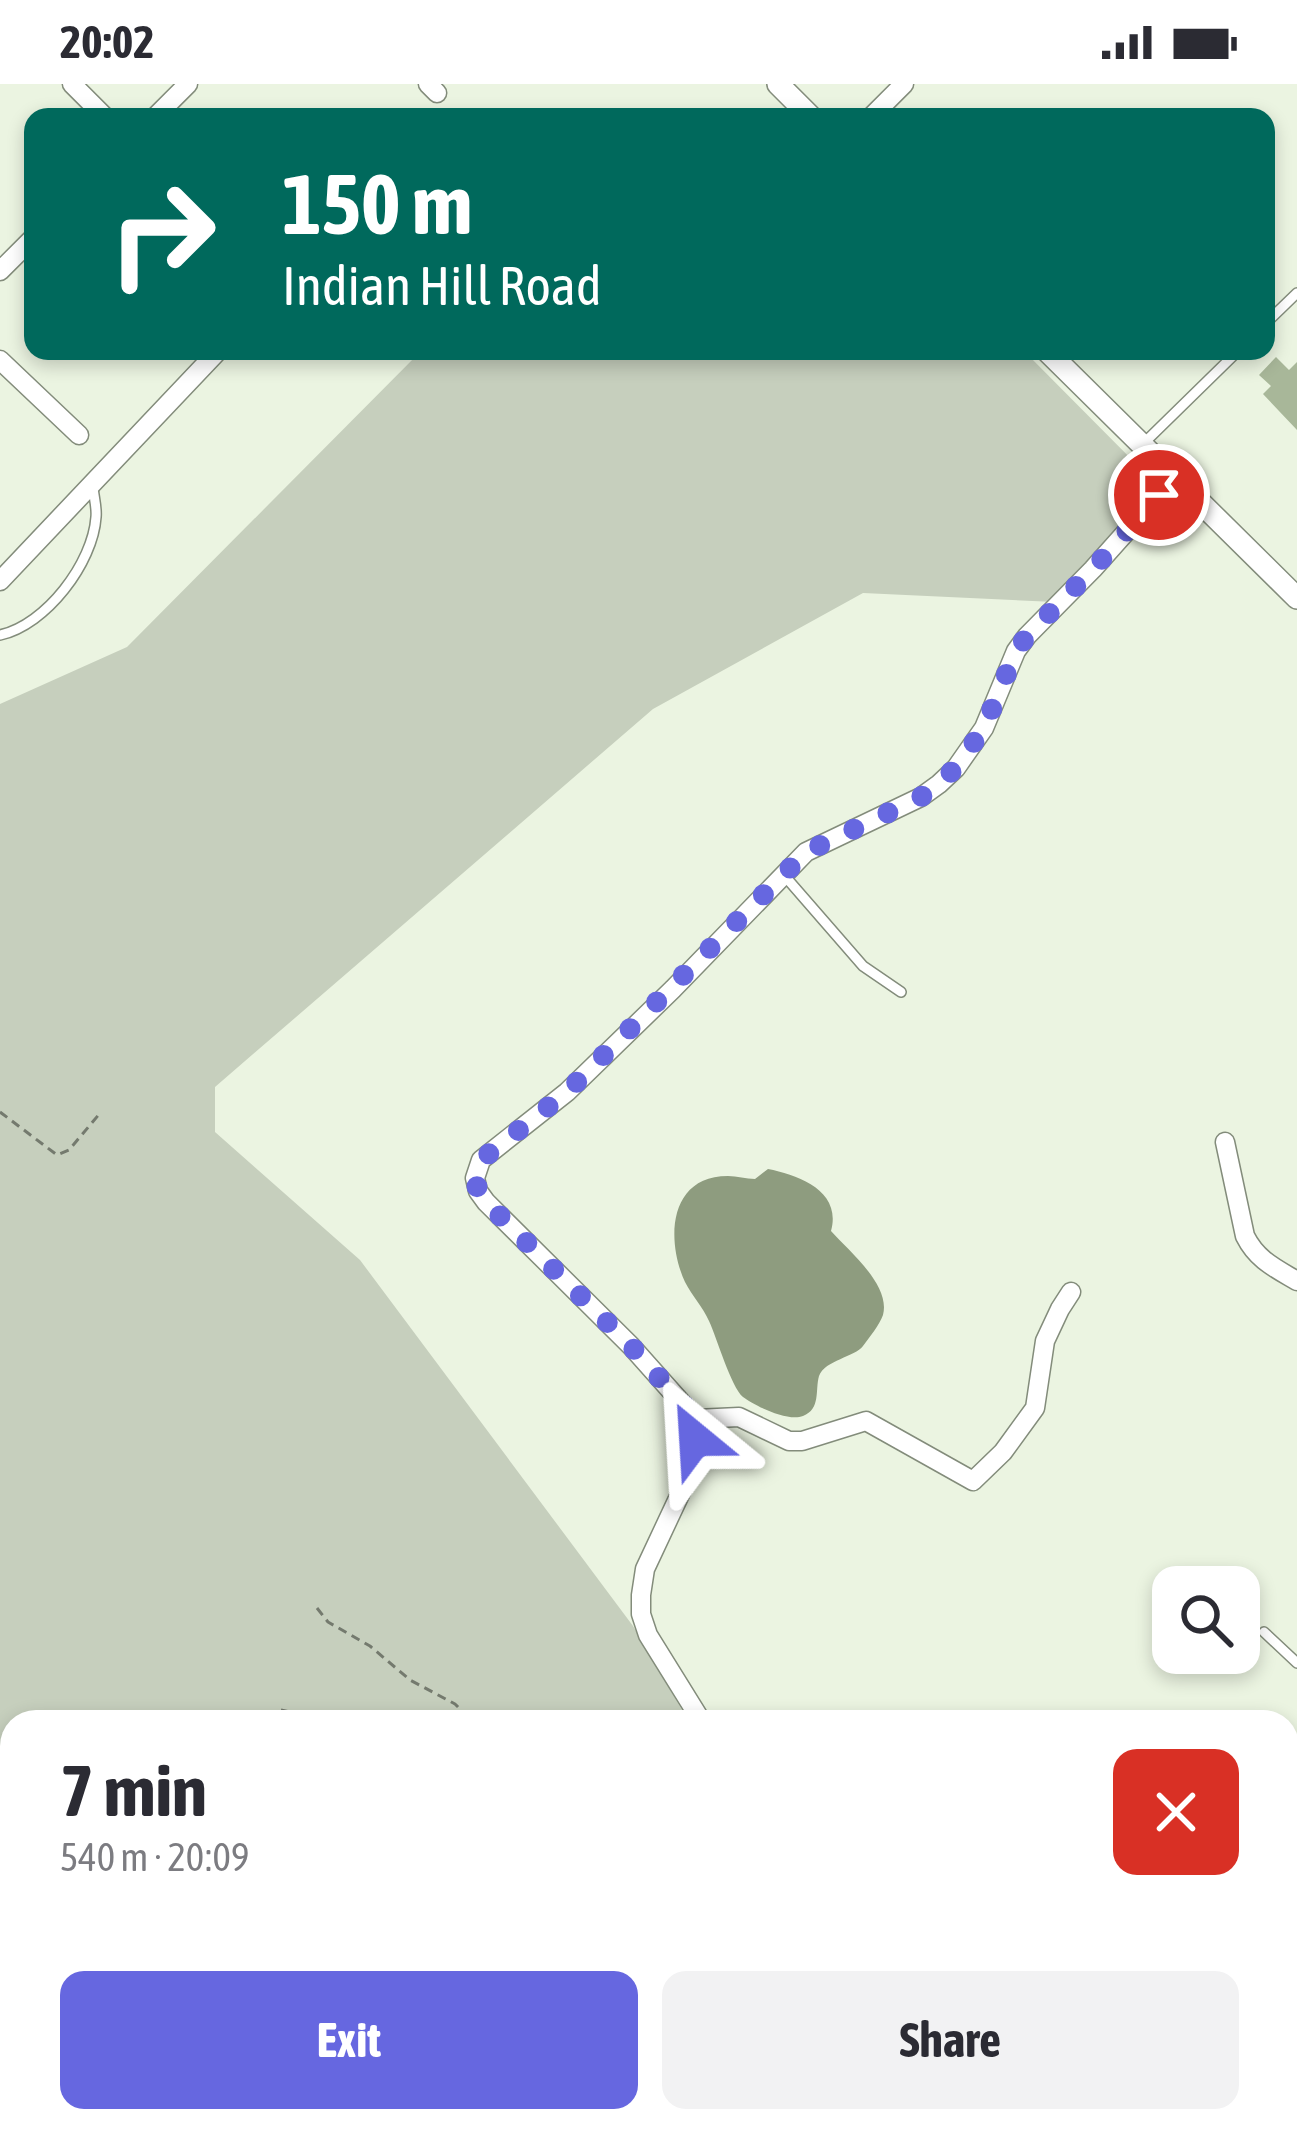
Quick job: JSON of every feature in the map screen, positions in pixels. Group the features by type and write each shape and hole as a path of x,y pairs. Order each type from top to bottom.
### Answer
{"street":[{"path":"72,84 96,108"},
{"path":"164,108 188,84"},
{"path":"778,84 802,108"},
{"path":"881,108 904,84"},
{"path":"0,271 24,247"},
{"path":"0,360 79,435"},
{"path":"0,581 209,360"},
{"path":"1056,360 1295,591"},
{"path":"695,1710 648,1635 641,1614 645,1569 690,1473 696,1419 631,1346 486,1202 475,1178 481,1160 581,1079 816,845 921,797 956,768 984,728 1016,651 1027,636 1175,477"},
{"path":"1225,1142 1251,1248 1261,1260 1297,1281"},
{"path":"696,1419 739,1417 789,1442 866,1421 973,1481 1003,1452 1035,1408 1045,1341 1071,1292"}],"lane":[{"path":"1275,314 1297,293"},
{"path":"1142,445 1229,360"},
{"path":"0,635 34,620 83,563 96,517 92,483"},
{"path":"783,874 863,966 901,992"},
{"path":"1264,1632 1297,1663"}],"path":[{"path":"0,1112 57,1155 69,1150 101,1112"},
{"path":"317,1608 328,1622 461,1710"}],"shaded area":[{"path":"412,360 1033,360 1158,486 1055,602 863,593 653,709 215,1087 215,1132 360,1260 633,1626 682,1710 0,1710 0,704 127,647"},
{"path":"768,1169 804,1181 824,1195 833,1217 831,1231 875,1280 884,1304 882,1319 863,1346 822,1371 813,1409 797,1417 763,1409 738,1392 707,1316 685,1282 675,1248 677,1214 693,1187 728,1176 755,1179"}],"building":[{"path":"1275,358 1289,370 1297,362 1297,430 1263,394 1271,386 1259,375"}],"route":[{"path":"695,1439 696,1419 631,1346 486,1202 478,1191 477,1168 490,1150 567,1092 806,852 921,797 956,768 990,714 1027,636 1159,495"}]}
